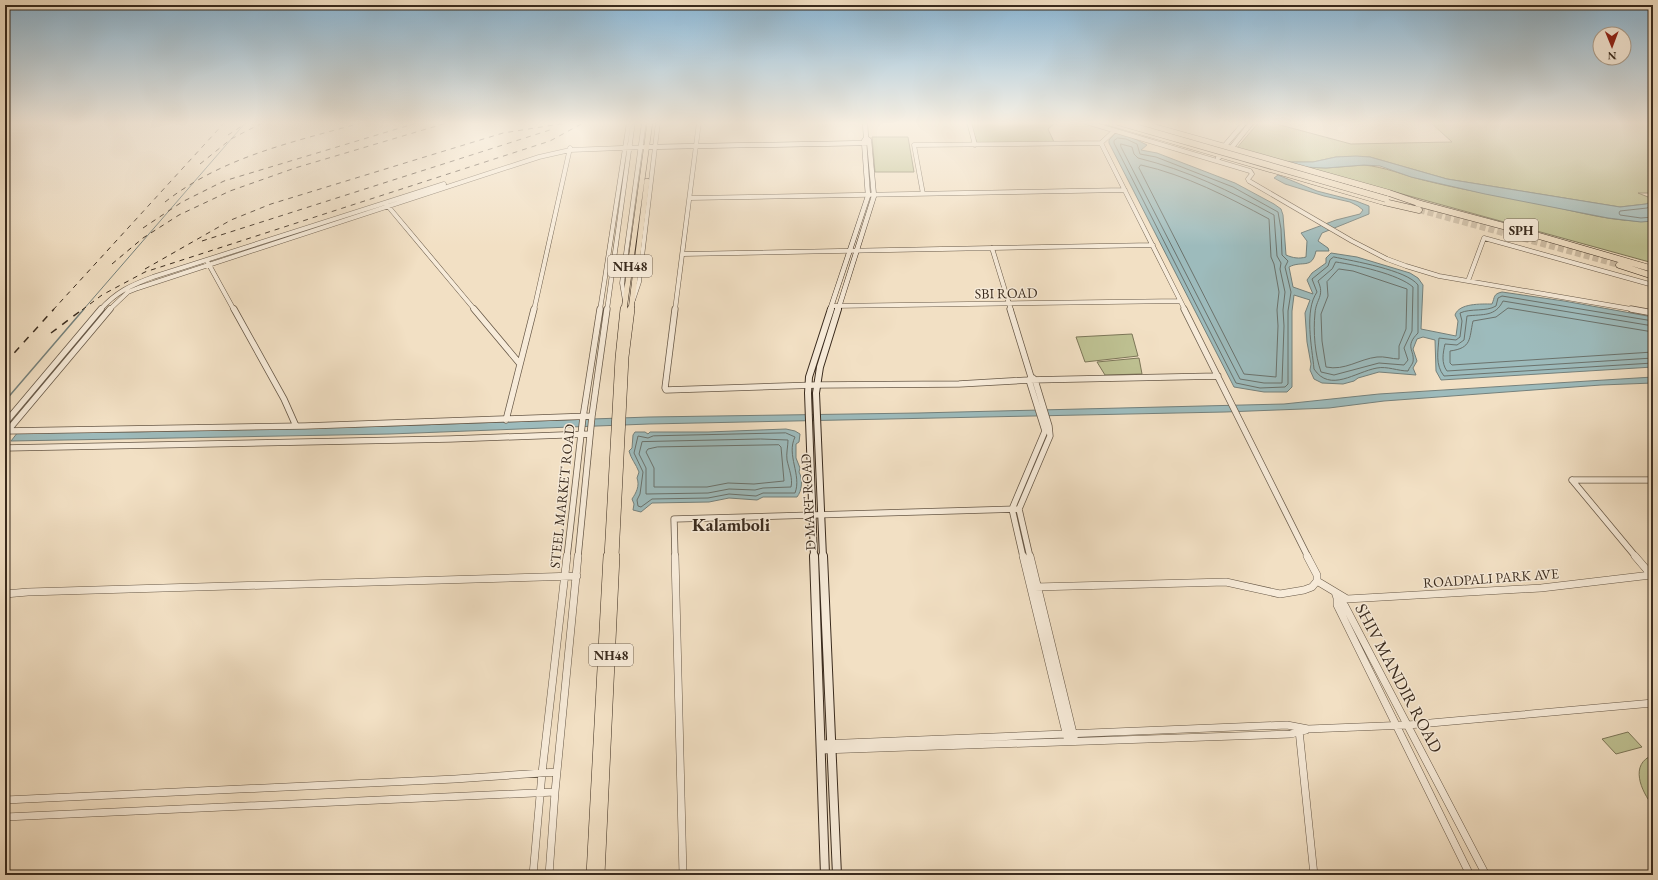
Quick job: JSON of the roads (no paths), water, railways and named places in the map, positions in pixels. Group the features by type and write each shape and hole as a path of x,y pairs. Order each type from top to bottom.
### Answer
{"highway":[{"name":"NH48","path":"600,875 619,411 619,358 647,163"},
{"path":"1244,163 1384,202 1420,207"},
{"name":"SPH","path":"1263,163 1420,207 1522,231 1620,262 1653,267"},
{"name":"SPH","path":"1267,163 1386,198"},
{"path":"1279,163 1306,170 1420,207"},
{"path":"1620,262 1653,274"},
{"name":"NH48","path":"591,875 618,435"}],"main road":[{"name":"D MART ROAD","path":"837,875 822,514 813,425 809,410 809,385 812,366 868,195 867,163"},
{"name":"D MART ROAD","path":"825,875 813,514 813,425 817,410 816,385 820,367 874,194 870,163"}],"street":[{"path":"5,423 114,296 135,284 520,163"},
{"path":"506,420 567,163"},
{"name":"STEEL MARKET ROAD","path":"534,875 542,773 583,417 624,163"},
{"name":"STEEL MARKET ROAD","path":"549,875 555,792 590,434 625,163"},
{"path":"628,301 636,293 640,274 648,163"},
{"path":"695,163 665,388 667,390 809,385 958,384 1032,379 1218,376"},
{"path":"917,163 923,194"},
{"path":"1034,587 1226,582 1241,584 1272,594 1280,594 1304,590 1312,587 1317,581 1318,575 1111,163"},
{"path":"1231,163 1252,173 1248,179 1249,181 1322,226 1388,259 1413,268 1439,276 1653,313"},
{"path":"690,198 1125,190"},
{"path":"387,205 520,364"},
{"path":"1468,281 1484,238 1653,285"},
{"path":"683,254 857,252 1152,245"},
{"path":"992,248 1040,406 1050,432 1049,440 1016,509 1071,738"},
{"path":"208,262 284,399 296,426"},
{"path":"6,432 122,297 138,288 208,262"},
{"path":"603,288 610,288"},
{"name":"SBI ROAD","path":"832,305 1179,299"},
{"path":"6,432 296,426 592,416"},
{"path":"5,448 450,439 590,434"},
{"path":"1652,576 1572,480 1653,480"},
{"path":"683,875 674,519 1016,509"},
{"path":"5,594 28,592 576,576"},
{"name":"ROADPALI PARK AVE","path":"1317,581 1336,595 1347,599 1355,599 1541,588 1652,576"},
{"name":"SHIV MANDIR ROAD","path":"1336,595 1344,606 1408,725 1486,875"},
{"name":"SHIV MANDIR ROAD","path":"1336,595 1337,606 1470,875"},
{"path":"821,747 1396,726 1653,703"},
{"path":"1299,730 1314,875"},
{"path":"5,800 440,780 557,772"},
{"path":"5,816 555,792"}],"water":[{"path":"1119,163 1183,163 1235,183 1274,204 1281,209 1283,215 1286,255 1291,257 1306,257 1307,241 1301,233 1336,220 1360,214 1363,210 1350,202 1285,184 1274,178 1278,175 1317,191 1356,201 1369,206 1369,214 1322,233 1318,241 1328,248 1329,251 1316,251 1312,261 1309,263 1289,267 1293,287 1313,294 1307,280 1312,273 1326,263 1326,258 1331,253 1357,257 1410,273 1418,278 1423,285 1421,329 1456,336 1458,321 1455,315 1457,311 1471,305 1492,304 1496,295 1502,292 1564,301 1653,317 1653,367 1441,380 1436,371 1435,340 1423,337 1417,339 1413,349 1417,361 1413,368 1416,375 1379,372 1343,384 1322,383 1314,379 1310,370 1311,364 1307,342 1305,313 1310,300 1294,295 1292,311 1292,387 1287,392 1264,392 1234,387"},
{"path":"1291,163 1391,163 1447,179 1620,207 1646,204 1653,201 1653,221 1641,222 1608,218 1485,194 1411,177 1380,166 1364,165 1326,168 1304,167"},
{"path":"1653,377 1653,383 1601,385 1384,401 1329,408 1225,412 649,424 390,434 11,441 18,432 136,432 392,426 649,417 918,413 1284,404 1379,394"},
{"path":"786,429 800,434 799,442 796,444 796,458 800,468 799,472 801,478 800,492 797,497 763,497 757,500 729,498 709,502 652,503 641,512 633,510 634,504 632,499 637,489 637,478 639,472 629,451 632,448 633,435 635,432 645,432 648,434 650,432 708,432"}],"waterway":[{"path":"83,310 210,163"},
{"path":"5,401 84,309"}],"tunnel":[{"path":"1419,210 1619,265"}],"railway":[{"path":"53,310 187,163"},
{"path":"165,202 188,186 233,163"},
{"path":"143,228 182,202 224,181 284,163"},
{"path":"112,264 143,238 179,215 230,191 312,163"},
{"path":"145,269 231,220 271,204 405,163"},
{"path":"202,241 446,163"},
{"path":"82,310 102,295 145,272 482,163"},
{"path":"5,363 54,309"},
{"path":"51,333 83,309"}],"district":[{"name":"Kalamboli","path":"731,524"}]}
